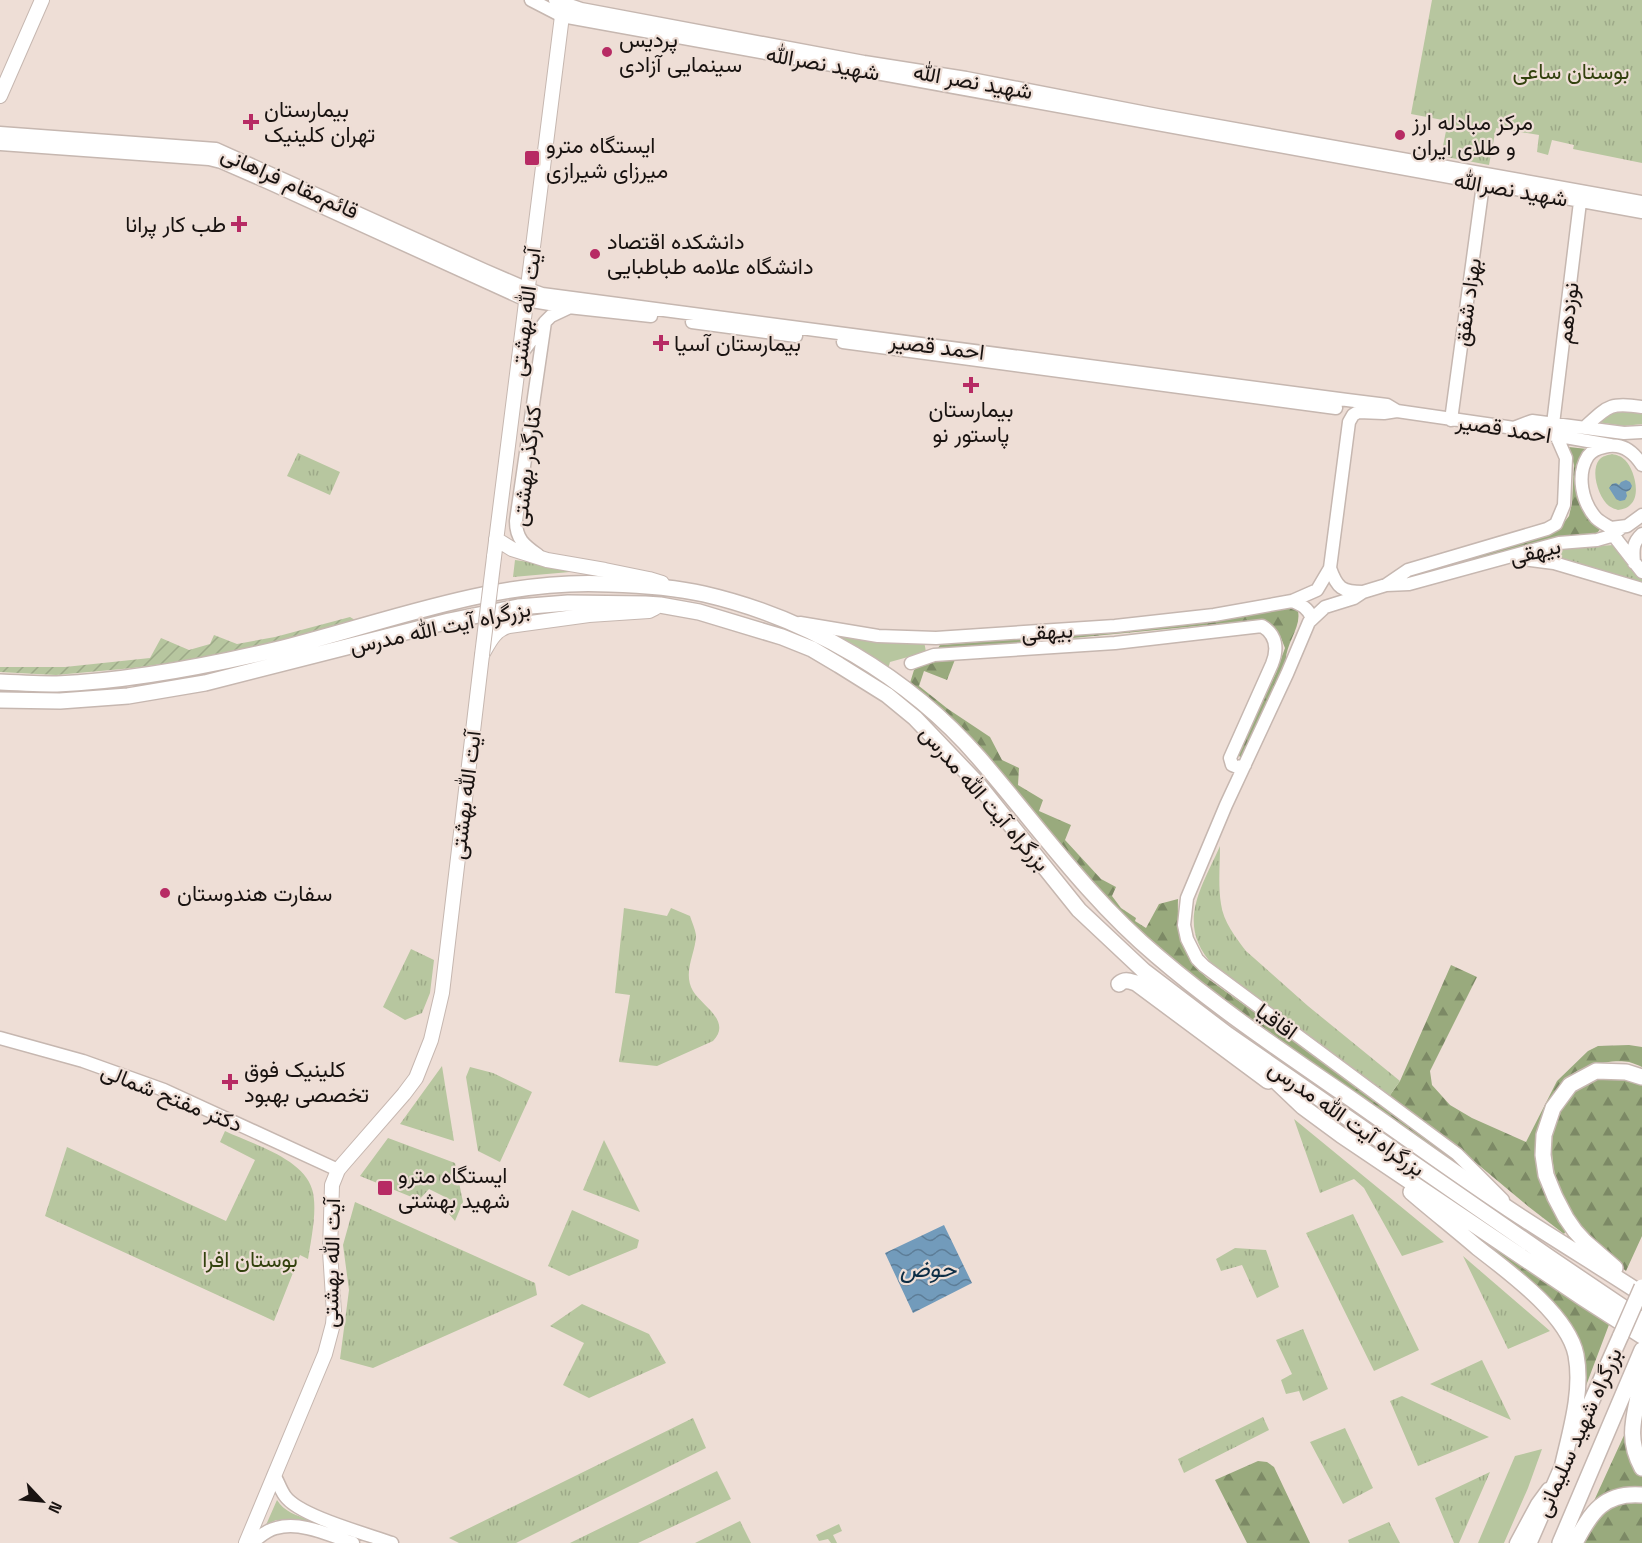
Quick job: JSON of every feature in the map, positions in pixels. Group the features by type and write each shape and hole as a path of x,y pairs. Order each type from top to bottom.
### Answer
{"highway":[{"name":"بزرگراه آیت الله مدرس","path":"0,682 58,684 203,666 282,648 448,603 552,584 602,583 681,590 736,603 780,619 818,635 860,659 903,687 938,715 978,757 1123,927 1238,1021 1518,1215 1642,1293"},
{"name":"بزرگراه آیت الله مدرس","path":"0,700 60,701 128,696 205,683 449,621 518,607 568,603 660,605 734,621 796,642 839,664 895,701 924,726 972,776 1090,920 1144,972 1228,1035 1642,1320"},
{"path":"1119,984 1129,980 1136,983 1303,1107 1520,1281 1546,1306 1565,1329 1576,1352 1578,1376 1575,1408 1562,1468"},
{"path":"1228,1035 1303,1107"},
{"path":"1642,1077 1626,1072 1596,1071 1570,1085 1553,1108 1544,1135 1543,1155 1546,1175 1571,1225 1585,1242 1642,1293"},
{"path":"1341,1136 1642,1336"},
{"name":"بزرگراه شهید سلیمانی","path":"1529,1543 1642,1287"},
{"path":"1642,1350 1640,1390 1633,1419 1632,1437 1642,1468"},
{"name":"بزرگراه شهید سلیمانی","path":"1560,1543 1642,1350"},
{"path":"1575,1543 1585,1524 1598,1507 1619,1496 1642,1495"}],"main road":[{"path":"0,96 42,0"},
{"name":"شهید نصرالله","path":"531,0 732,42 978,86"},
{"name":"آیت الله بهشتی","path":"246,1543 325,1354 333,1324 330,1251 332,1185 338,1170 416,1078 431,1040 442,993 561,5"},
{"name":"شهید نصر الله","path":"978,86 1146,113 1381,161"},
{"name":"قائم‌مقام فراهانی","path":"0,133 216,148 527,295"},
{"name":"قائم‌مقام فراهانی","path":"0,144 203,158 221,162 441,261 527,295"},
{"name":"شهید نصرالله","path":"1381,161 1642,202"},
{"name":"شهید نصرالله","path":"1484,179 1580,202 1642,212"},
{"name":"بهزاد شفق","path":"1451,420 1484,179"},
{"name":"نوزدهم","path":"1555,430 1580,202"},
{"name":"احمد قصیر","path":"527,295 542,294 1336,408"},
{"name":"احمد قصیر","path":"527,295 568,308 1387,405 1397,411 1514,428 1532,421 1555,430 1626,448 1636,455 1642,464"},
{"path":"519,357 544,322 568,308"},
{"name":"کنارگذر بهشتی","path":"544,322 516,521 517,534 526,546 547,560"},
{"path":"516,383 533,401"},
{"path":"1347,400 1336,408 1349,422"},
{"path":"1585,427 1612,405 1642,407"},
{"path":"1363,592 1348,591 1342,588 1334,580 1330,568 1349,422 1358,412 1397,411"},
{"path":"1386,585 1408,570 1547,529 1556,524 1564,505 1567,467 1566,458 1555,430 1585,427 1624,433 1642,432"},
{"path":"1610,445 1598,448 1590,454 1585,463 1582,481 1585,497 1596,518 1616,530 1638,568"},
{"path":"504,479 525,460"},
{"path":"1616,530 1627,526 1642,515"},
{"name":"بیهقی","path":"1312,618 1325,608 1386,585 1409,584 1559,543 1598,540 1616,530"},
{"path":"1638,568 1633,547 1642,534"},
{"path":"496,539 512,549 547,560 649,579 681,590"},
{"path":"1509,558 1554,563 1642,589"},
{"name":"بیهقی","path":"780,619 878,636 936,638 1115,626 1214,615 1292,601 1313,593 1320,587 1330,568"},
{"path":"1292,601 1305,607 1312,618"},
{"path":"482,655 493,636 501,628 589,615 649,611 660,605"},
{"name":"اقاقیا","path":"1312,618 1187,898 1184,925 1187,939 1197,959 1211,972 1457,1154 1518,1215"},
{"name":"بیهقی","path":"911,663 934,655 1115,643 1263,626 1272,635 1276,645 1275,656 1230,758 1232,765 1237,767 1245,765"},
{"path":"1041,631 1041,648"},
{"path":"934,655 930,648 931,642 936,638"},
{"name":"دکتر مفتح شمالی","path":"0,1038 83,1061 164,1090 338,1170"},
{"path":"1516,1543 1537,1504 1562,1468"},
{"path":"274,1474 285,1497 297,1508 392,1543"},
{"path":"252,1543 274,1528 291,1526 311,1529 353,1543"}],"green space":[{"name":"بوستان ساعی","path":"1432,0 1642,0 1642,163 1573,149 1574,145 1552,140 1548,155 1537,152 1539,135 1496,128 1489,165 1441,156 1448,121 1411,114"},
{"path":"1615,410 1642,412 1642,424 1624,426 1597,422"},
{"path":"1569,447 1587,449 1580,487 1602,527 1597,533 1555,541 1415,576 1448,563 1538,538 1559,529 1569,516 1572,503 1574,465"},
{"path":"298,453 340,472 330,495 287,476"},
{"path":"1612,454 1622,458 1628,464 1636,488 1631,504 1618,510 1605,502 1599,491 1595,471 1599,460"},
{"path":"1613,545 1620,549 1642,577 1642,583 1561,559 1543,556 1543,551 1548,550"},
{"path":"515,560 583,570 513,577"},
{"path":"1291,606 1297,608 1298,622 1288,649 1286,663 1242,757 1238,754 1276,673 1285,648 1274,627 1261,620 1052,640 1051,637 1187,623"},
{"path":"350,617 355,620 229,655 133,668 56,675 0,672 0,667 65,667 150,658 161,638 189,650 210,644 214,635 237,644 275,637"},
{"path":"823,630 924,641 926,652 890,662 888,669"},
{"path":"1032,638 1033,643 939,650 938,648 940,645"},
{"path":"956,657 947,680 924,671 919,686 990,737 1002,760 1019,768 1018,785 1043,800 1039,811 1071,825 1065,840 1101,879 1116,887 1112,896 1121,908 1146,928 1159,904 1178,899 1178,922 1182,942 1191,960 1207,978 1456,1158 1454,1162 1192,978 1099,892 955,722 910,683 914,670 924,663"},
{"path":"1220,846 1221,904 1224,917 1234,935 1246,951 1308,1006 1400,1081 1388,1098 1214,966 1202,951 1196,936 1195,907 1199,892"},
{"path":"624,908 667,916 671,908 690,916 696,935 689,970 690,984 693,991 718,1021 718,1034 713,1041 657,1066 619,1062 630,995 615,993"},
{"path":"411,949 434,960 430,993 422,1013 405,1020 383,1007"},
{"path":"1451,965 1477,977 1430,1071 1432,1085 1450,1105 1472,1118 1526,1142 1557,1081 1588,1051 1598,1046 1642,1047 1642,1067 1629,1062 1614,1061 1596,1064 1573,1074 1564,1085 1540,1133 1567,1229 1564,1234 1463,1152 1388,1098 1400,1081"},
{"path":"442,1066 454,1141 400,1124"},
{"path":"470,1067 493,1073 532,1092 500,1162 478,1151 466,1077"},
{"path":"1617,1075 1642,1083 1642,1236 1626,1271 1592,1240 1574,1219 1558,1187 1552,1149 1553,1130 1568,1098 1585,1083"},
{"path":"1299,1090 1642,1331 1382,1155 1296,1094"},
{"path":"1294,1119 1444,1242 1402,1256 1364,1188 1354,1179 1320,1193"},
{"name":"بوستان افرا","path":"225,1131 288,1160 307,1178 312,1189 314,1214 308,1259 300,1255 274,1321 45,1216 67,1147 226,1221 255,1160 220,1142"},
{"path":"388,1138 455,1163 463,1202 455,1221 449,1214 451,1200 429,1189 419,1200 360,1176"},
{"path":"604,1140 640,1212 583,1190"},
{"path":"1421,1191 1610,1322 1581,1399 1581,1348"},
{"path":"355,1202 535,1283 537,1295 373,1368 340,1359 349,1290 343,1245"},
{"path":"572,1210 639,1240 637,1248 569,1276 548,1266"},
{"path":"1353,1214 1419,1350 1374,1371 1306,1233"},
{"path":"1235,1248 1266,1250 1279,1287 1257,1298 1242,1265 1221,1271 1216,1259"},
{"path":"1463,1256 1550,1331 1508,1349"},
{"path":"582,1304 649,1334 666,1363 589,1398 563,1385 584,1343 550,1326"},
{"path":"1303,1329 1328,1389 1303,1401 1299,1391 1286,1394 1281,1380 1292,1374 1276,1340"},
{"path":"1482,1360 1511,1420 1430,1384"},
{"path":"1402,1396 1489,1437 1418,1466 1390,1401"},
{"path":"1263,1417 1269,1430 1184,1473 1178,1459"},
{"path":"693,1418 706,1448 516,1543 459,1543 449,1538"},
{"path":"1345,1428 1373,1488 1343,1504 1310,1442"},
{"path":"1626,1431 1639,1473 1642,1476 1642,1490 1593,1503"},
{"path":"1542,1449 1504,1543 1478,1543 1515,1456"},
{"path":"1258,1461 1267,1462 1274,1467 1310,1543 1247,1543 1215,1480"},
{"path":"717,1471 731,1499 638,1543 570,1543"},
{"path":"1490,1472 1459,1543 1454,1543 1435,1498"},
{"path":"277,1500 287,1510 309,1520 308,1522 276,1520 266,1525"},
{"path":"1642,1500 1642,1543 1580,1543 1599,1513 1617,1502"},
{"path":"740,1521 751,1543 695,1543"},
{"path":"1389,1522 1400,1543 1349,1543 1348,1540"},
{"path":"839,1524 842,1531 833,1535 837,1543 831,1543 828,1539 819,1541 816,1535"}],"water":[{"path":"1626,480 1632,486 1626,492 1625,500 1620,501 1609,488 1612,484 1619,485"},
{"name":"حوض","path":"944,1225 972,1283 913,1313 885,1253"}],"place":[{"name":"پردیس سینمایی آزادی","path":"607,52"},
{"name":"بیمارستان تهران کلینیک","path":"251,122"},
{"name":"مركز مبادله ارز و طلای ايران","path":"1400,135"},
{"name":"ایستگاه مترو میرزای شیرازی","path":"532,158"},
{"name":"طب کار پرانا","path":"239,224"},
{"name":"دانشکده اقتصاد دانشگاه علامه طباطبایی","path":"595,254"},
{"name":"بیمارستان آسیا","path":"661,343"},
{"name":"بیمارستان پاستور نو","path":"971,385"},
{"name":"سفارت هندوستان","path":"165,893"},
{"name":"کلینیک فوق تخصصی بهبود","path":"230,1082"},
{"name":"ایستگاه مترو شهید بهشتی","path":"385,1188"}]}
